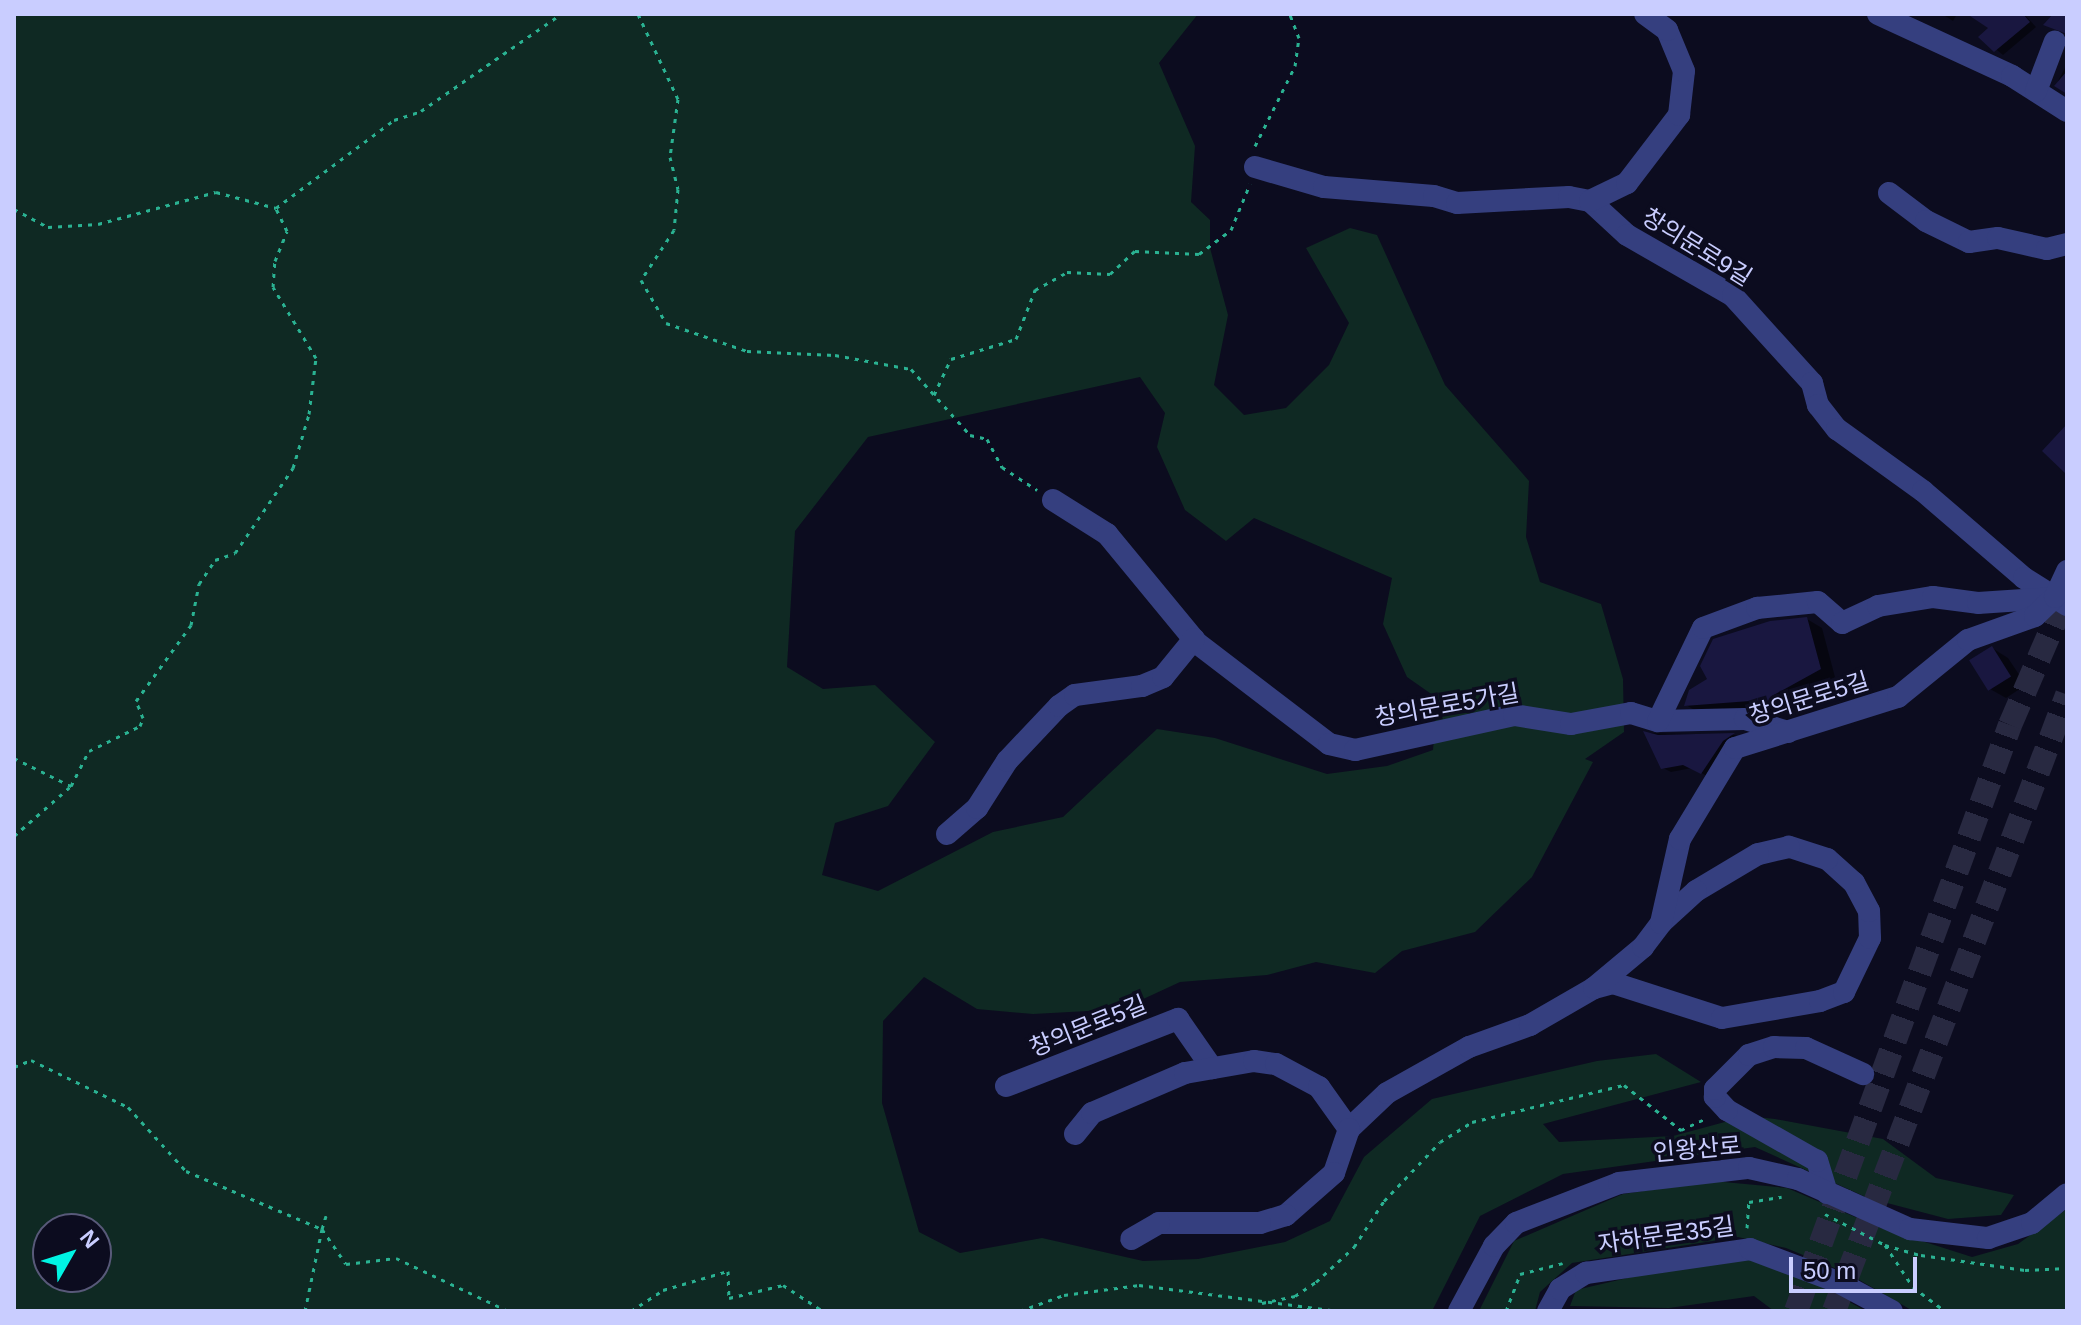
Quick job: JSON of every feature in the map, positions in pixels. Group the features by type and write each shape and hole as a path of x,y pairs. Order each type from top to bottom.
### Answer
{"street":[{"path":"1256,167 1324,187 1434,196 1457,203 1569,197 1590,201 1627,183 1679,115 1684,71 1667,30 1645,14"},
{"path":"1878,14 1906,19 2067,111"},
{"path":"2036,91 2055,41"},
{"path":"1889,193 1926,221 1969,242 1998,238 2047,249 2067,244"},
{"name":"창의문로9길","path":"1590,201 1627,235 1733,296 1812,383 1818,405 1837,429 2061,601"},
{"name":"창의문로5가길","path":"1053,500 1107,534 1194,639 1329,744 1355,750 1514,715 1571,724 1631,713 1658,721 1745,719 1789,732"},
{"path":"1658,721 1703,628 1757,608 1818,602 1842,623 1878,606 1933,597 1978,603 2061,601 2067,571"},
{"name":"창의문로5길","path":"1131,1239 1159,1223 1260,1223 1286,1215 1334,1173 1349,1129 1387,1093 1469,1047 1530,1025 1594,988 1643,947 1661,923 1680,839 1714,775 1735,748 1898,697 1968,640 2035,616 2061,601"},
{"path":"947,834 977,808 1007,761 1059,706 1075,695 1142,686 1163,677 1194,639"},
{"path":"1594,988 1613,983 1722,1018 1820,1001 1844,992 1870,938 1869,911 1854,883 1827,859 1789,847 1758,854 1709,884 1661,923"},
{"name":"창의문로5길","path":"1006,1086 1178,1019 1212,1068"},
{"path":"1827,1193 1817,1161 1727,1110 1715,1097 1715,1089 1749,1055 1774,1047 1806,1048 1863,1074"},
{"path":"1075,1134 1092,1113 1185,1073 1254,1061 1276,1064 1319,1087 1349,1129"},
{"name":"인왕산로","path":"1459,1311 1494,1246 1516,1223 1619,1183 1749,1168 1798,1179 1910,1229 1988,1238 2032,1223 2067,1194"},
{"name":"자하문로35길","path":"1548,1311 1560,1289 1586,1273 1750,1249 1838,1282 1892,1311"}],"path":[{"path":"276,208 394,120 421,111 561,14"},
{"path":"574,14 607,14"},
{"path":"638,14 678,99 670,157 678,189 674,230 641,280 666,323 747,351 835,355 911,369 970,435 987,439 1002,467 1053,500"},
{"path":"934,395 951,359 1016,339 1035,290 1067,272 1110,274 1135,251 1199,254 1231,230 1256,167 1261,126 1295,66 1299,38 1290,14"},
{"path":"14,209 48,227 98,224 216,192 276,208 287,231 275,261 273,287 316,358 309,414 293,468 235,553 215,560 199,584 191,625 136,701 143,718 140,726 89,751 71,786 14,836"},
{"path":"14,758 71,786"},
{"path":"14,1067 31,1060 128,1107 186,1171 322,1229 346,1264 396,1258 508,1311"},
{"path":"1262,1303 1295,1296 1316,1282 1354,1247 1384,1201 1440,1142 1472,1122 1624,1085 1668,1115 1681,1130 1715,1116"},
{"path":"305,1311 326,1216"},
{"path":"1885,1245 1913,1287 1945,1311"},
{"path":"631,1311 663,1290 728,1271 729,1298 783,1285 823,1311"},
{"path":"1020,1311 1064,1295 1139,1285 1338,1311"}],"green space":[{"path":"14,14 1198,14 1159,63 1195,146 1191,202 1210,220 1210,248 1228,315 1214,385 1244,415 1286,408 1329,365 1349,323 1306,248 1350,228 1377,235 1445,385 1529,481 1526,537 1540,582 1601,604 1623,679 1624,732 1585,759 1593,762 1532,877 1475,932 1402,951 1375,973 1316,962 1267,975 1180,982 1139,1001 1088,1011 1033,1014 977,1009 924,977 883,1021 882,1103 919,1232 960,1253 1042,1238 1143,1261 1198,1259 1285,1242 1330,1221 1364,1157 1432,1099 1597,1061 1656,1054 1701,1082 1543,1124 1559,1142 1673,1136 1747,1116 1775,1119 1883,1139 1936,1178 2014,1195 2001,1215 1948,1219 1868,1198 1755,1147 1563,1174 1480,1216 1432,1311 14,1311","holes":["1140,377 1165,413 1157,447 1185,510 1226,541 1254,518 1392,578 1383,624 1407,677 1437,698 1433,750 1387,766 1327,774 1215,738 1157,729 1063,817 993,832 878,891 822,875 835,823 888,806 935,742 875,685 823,689 787,667 795,531 868,437"]},
{"path":"1713,1181 1787,1188 1881,1228 1972,1257 2018,1244 2067,1209 2067,1311 1913,1311 1849,1274 1786,1248 1738,1237 1572,1263 1540,1292 1535,1311 1479,1311 1514,1241 1623,1194"},
{"path":"1747,1259 1816,1284 1866,1311 1774,1311 1754,1296 1669,1308 1570,1306 1576,1290 1657,1271"}],"building":[{"path":"1967,14 2023,14 2030,22 1994,52 1978,37 1988,28"},
{"path":"2053,14 2067,14 2067,34 2043,25"},
{"path":"2067,71 2067,94 2054,86"},
{"path":"2067,424 2067,475 2042,451"},
{"path":"1807,617 1821,669 1772,696 1774,704 1759,709 1750,701 1684,706 1689,690 1707,679 1700,666 1713,639 1770,621"},
{"path":"1992,646 2011,677 1988,691 1969,660"},
{"path":"1643,731 1658,735 1735,733 1723,741 1701,774 1683,765 1661,769"}],"tunnel":[{"path":"1796,1311 2010,725 2067,593"},
{"path":"1834,1311 2067,695"}]}
